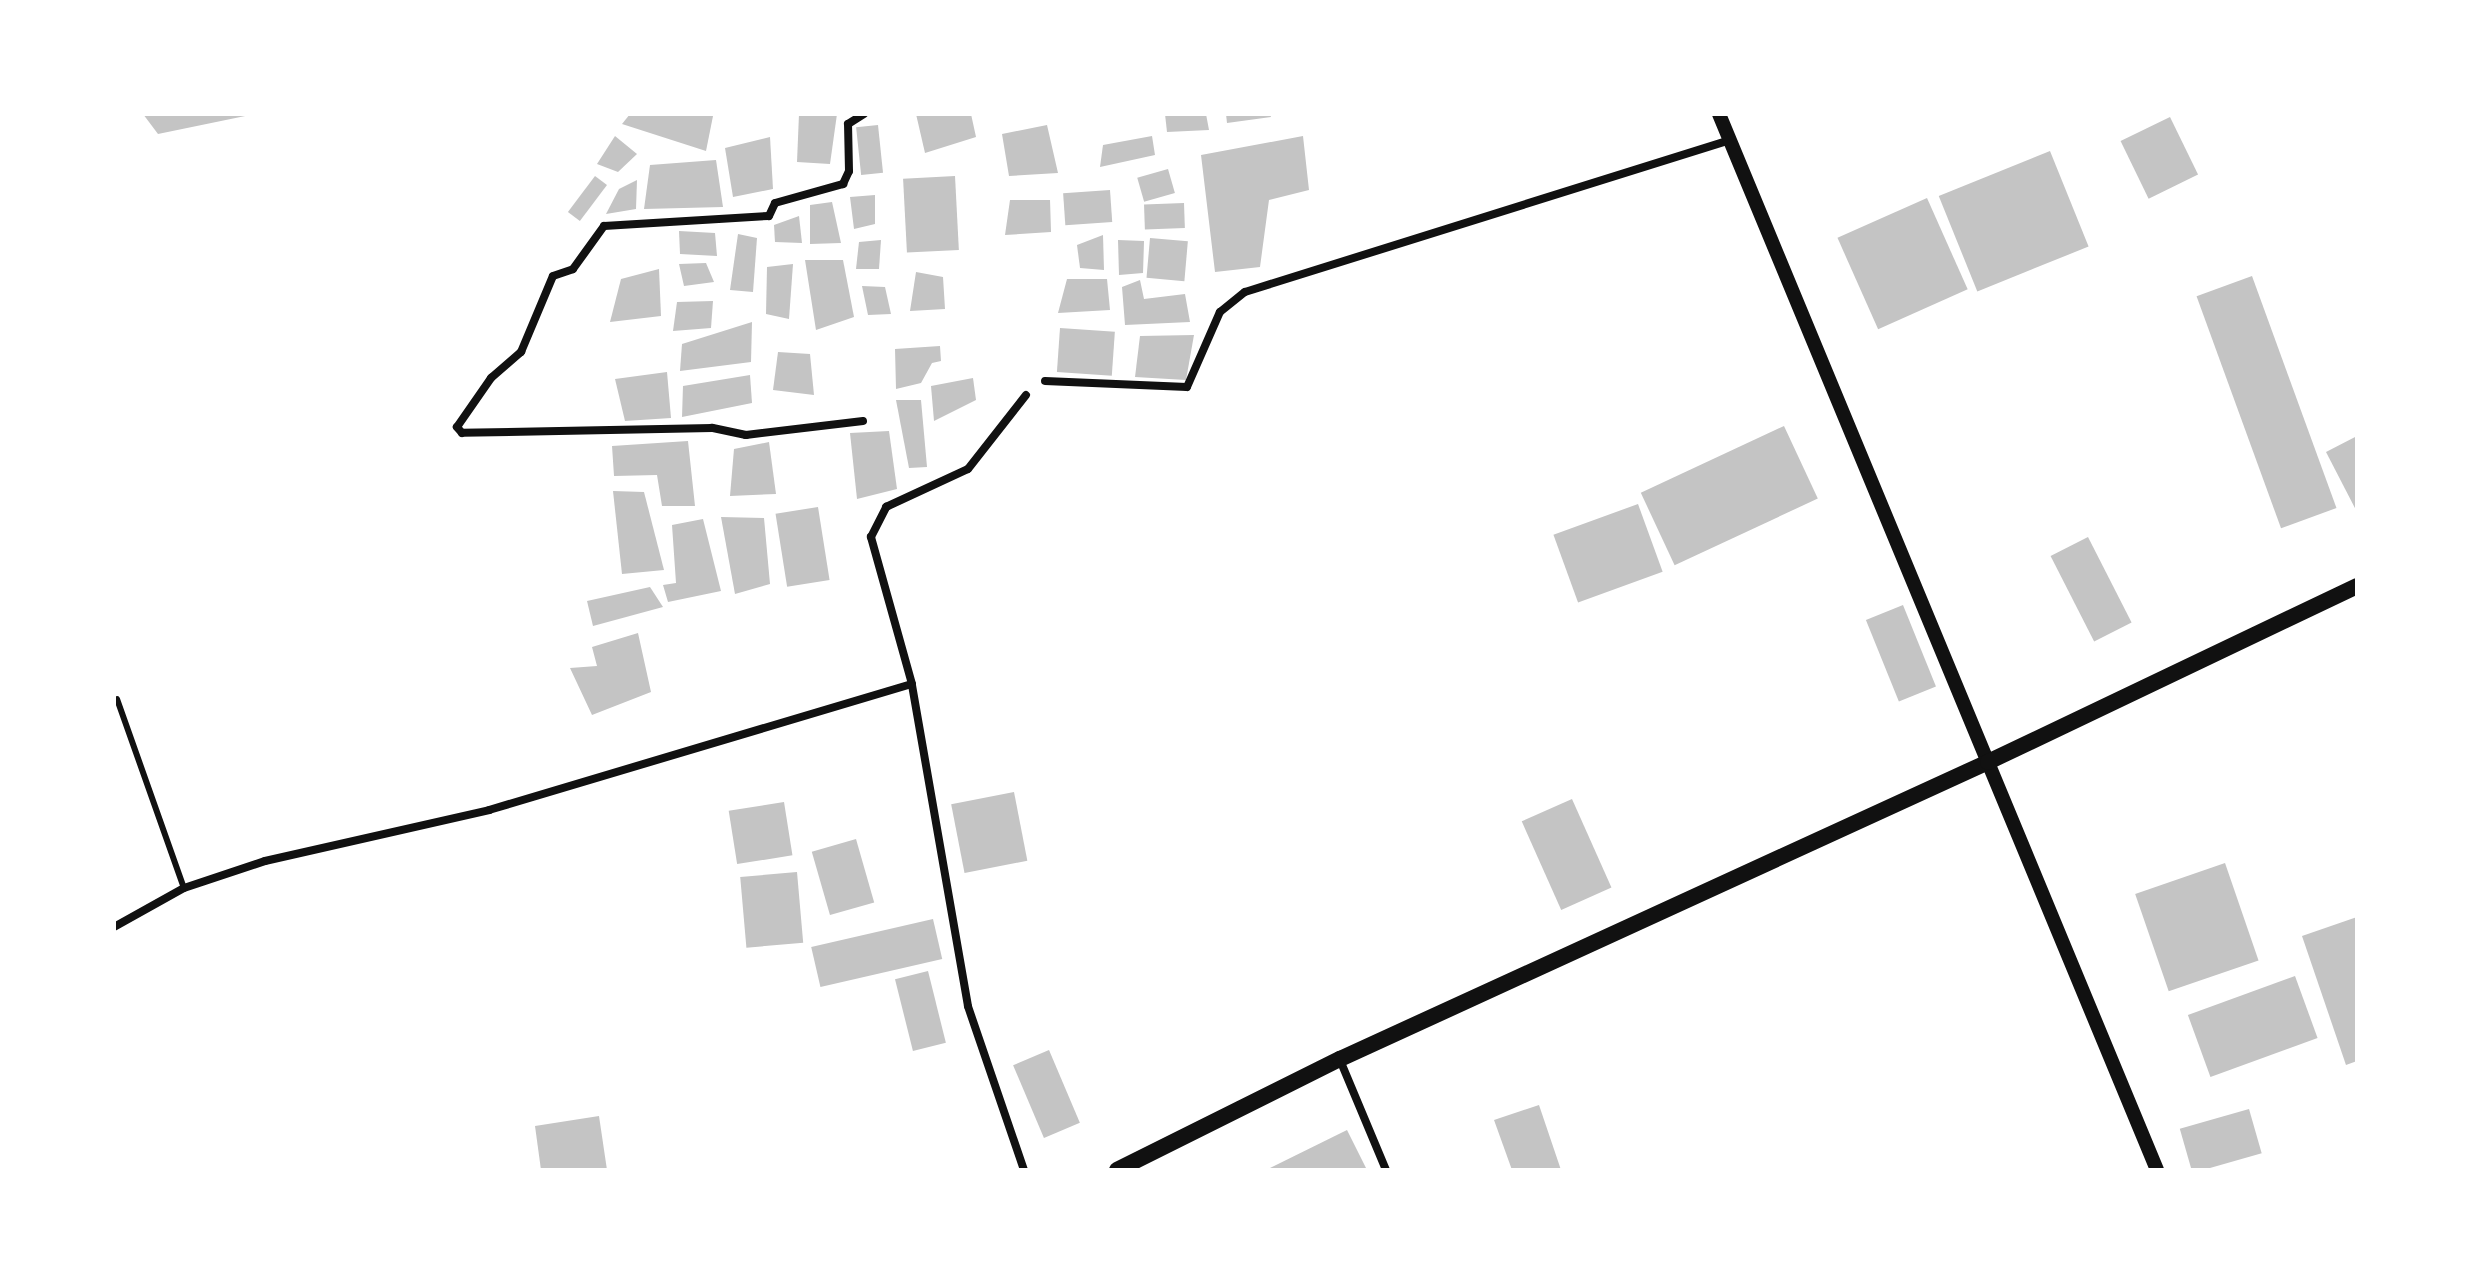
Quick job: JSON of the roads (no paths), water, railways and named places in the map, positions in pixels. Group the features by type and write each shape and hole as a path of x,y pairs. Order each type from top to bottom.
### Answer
{"main road":[{"path":"1117,1170 1340,1059 1988,762 2357,586"}],"street":[{"path":"863,421 746,435 712,428 462,433 457,427 491,378 521,352 553,276 573,269 604,226 769,216 775,203 846,180 848,124 864,114"},
{"path":"1719,114 2157,1170"},
{"path":"1045,381 1187,387 1220,312 1245,292 1730,140"},
{"path":"1024,1170 968,1006 912,684 871,537 875,522 897,500 968,469 1026,395"},
{"path":"114,927 184,888 265,861 489,810 912,684"},
{"path":"1340,1059 1386,1170"}],"lane":[{"path":"117,699 184,888"}]}
